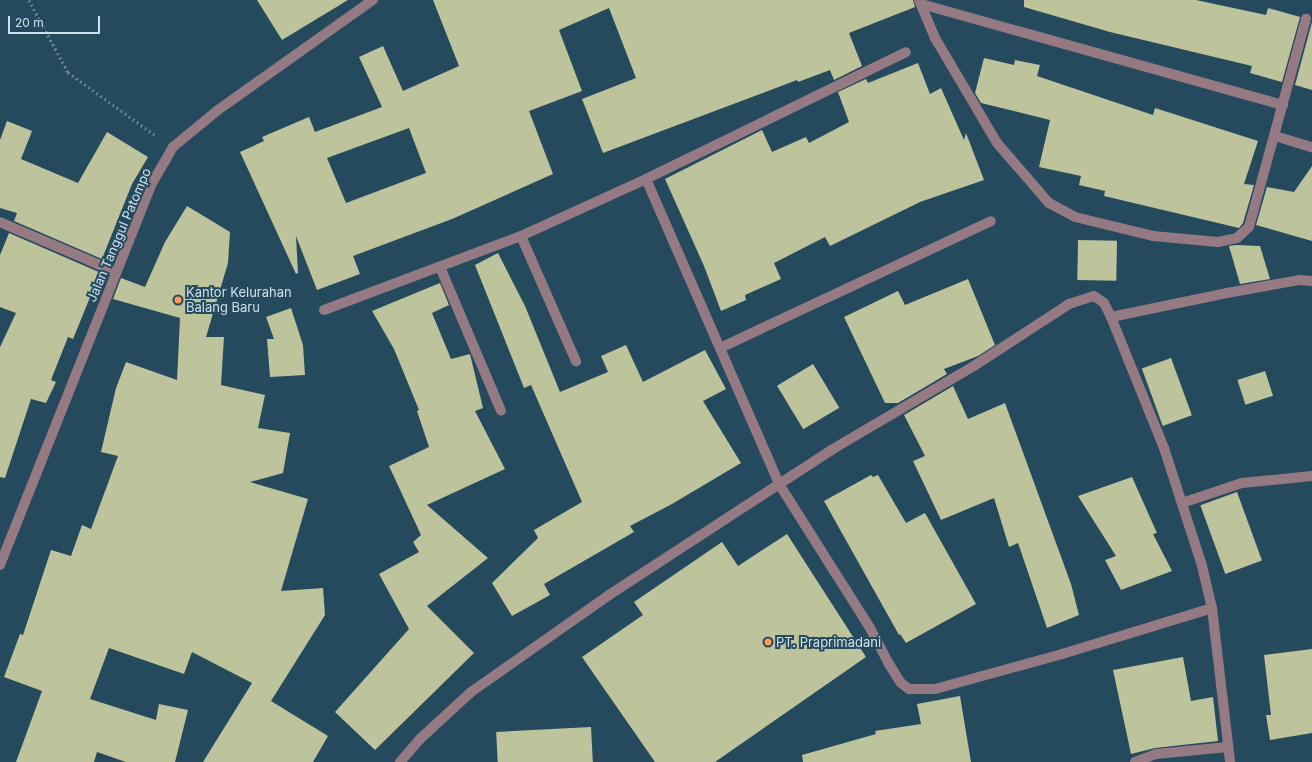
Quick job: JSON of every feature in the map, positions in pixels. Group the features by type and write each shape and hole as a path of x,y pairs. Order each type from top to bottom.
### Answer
{"street":[{"name":"Jalan Tanggul Patompo","path":"0,565 152,185 173,147 218,110 373,0"},
{"path":"920,2 1283,105"},
{"path":"920,2 935,38 997,143 1048,203 1074,217 1153,236 1218,242 1237,238 1249,227 1306,19"},
{"path":"324,310 521,236 646,179 906,52"},
{"path":"1275,136 1312,147"},
{"path":"646,179 779,484 866,622 888,664 900,683 908,689 935,689 1062,654 1212,608"},
{"path":"720,348 991,221"},
{"path":"0,222 116,272"},
{"path":"521,236 576,361"},
{"path":"440,267 501,411"},
{"path":"1111,317 1226,293 1299,280 1312,281"},
{"path":"400,762 420,739 471,692 590,608 779,484 974,366 1069,304 1094,296 1104,303 1111,317 1164,448 1182,503 1212,608 1230,762"},
{"path":"1182,503 1242,483 1312,476"},
{"path":"1135,762 1156,754 1228,747"}],"path":[{"path":"29,0 68,72 173,147"}],"building":[{"path":"257,0 348,0 282,40"},
{"path":"433,0 913,0 915,7 849,33 862,66 834,80 830,70 798,82 797,80 603,153 582,99 636,78 609,8 559,30 582,91 529,111 553,174 452,219 353,256 360,274 317,290 296,236 298,273 296,274 240,152 264,141 262,137 309,117 315,132 382,107 359,57 383,46 403,91 459,66","holes":["409,128 426,173 346,203 327,158"]},
{"path":"1024,0 1196,0 1266,15 1268,8 1300,17 1282,82 1250,73 1252,66 1110,32 1024,7"},
{"path":"1312,22 1312,90 1295,85"},
{"path":"984,58 1014,65 1015,60 1040,65 1037,76 1153,115 1155,108 1258,141 1244,184 1254,185 1243,223 1239,228 1104,196 1105,191 1079,185 1081,176 1039,167 1050,120 981,103 975,93"},
{"path":"918,63 930,94 941,88 964,140 966,133 984,180 920,202 830,246 825,237 774,263 781,279 745,295 746,300 721,311 704,266 665,179 762,130 772,152 806,137 809,143 849,122 838,92 866,79 868,83"},
{"path":"7,121 32,131 21,159 78,183 107,132 148,157 132,184 102,259 14,221 17,213 0,208 0,140"},
{"path":"1312,166 1312,241 1256,225 1267,187 1294,192"},
{"path":"187,206 230,232 228,263 206,337 224,337 221,385 265,395 258,428 290,433 283,473 250,482 308,499 281,591 323,588 325,615 271,701 328,736 313,762 203,762 252,683 192,652 184,674 109,648 90,699 156,720 159,704 188,710 175,762 126,762 97,752 94,762 16,762 42,691 4,677 20,634 23,635 51,550 71,556 82,525 91,529 118,456 101,452 116,388 126,362 177,380 180,318 113,299 121,278 145,287 165,242"},
{"path":"9,233 108,276 100,295 91,295 73,339 68,337 51,380 56,382 46,403 31,399 5,478 0,477 0,347 16,313 0,307 0,255"},
{"path":"1078,240 1117,241 1116,281 1077,280"},
{"path":"1229,246 1260,246 1270,279 1240,284"},
{"path":"498,253 525,306 560,392 608,372 601,356 626,345 643,382 705,350 726,389 703,401 741,463 672,504 630,526 634,532 544,584 550,595 512,616 492,583 538,538 534,530 582,502 531,385 524,388 475,265"},
{"path":"968,279 995,345 978,356 944,369 947,374 898,403 885,403 844,317 898,291 905,305"},
{"path":"440,283 449,305 432,313 451,359 470,354 483,408 475,411 505,469 427,505 488,558 427,606 474,653 375,750 335,712 409,629 379,574 419,552 413,542 421,535 389,466 429,447 417,411 419,410 394,349 372,311"},
{"path":"291,308 303,345 305,375 270,377 267,339 274,339 266,317"},
{"path":"1171,358 1192,415 1163,426 1142,369"},
{"path":"813,364 839,408 803,429 777,386"},
{"path":"1265,371 1273,396 1245,405 1237,380"},
{"path":"953,386 968,419 1005,403 1071,584 1079,615 1047,628 1018,543 1009,547 994,498 941,520 913,461 925,456 904,415"},
{"path":"871,475 873,477 878,475 906,523 925,513 976,604 906,643 900,634 899,635 824,501"},
{"path":"1132,477 1157,533 1153,534 1172,571 1121,590 1105,560 1116,556 1078,496"},
{"path":"1237,492 1262,561 1225,574 1200,505"},
{"path":"787,534 866,657 715,762 655,762 582,657 643,615 634,602 722,542 738,566"},
{"path":"1312,649 1312,733 1270,740 1266,715 1271,715 1264,655"},
{"path":"1183,657 1191,701 1213,697 1218,741 1155,748 1131,754 1113,670"},
{"path":"960,696 971,762 803,762 802,755 876,734 875,731 921,724 917,704"},
{"path":"591,727 593,762 498,762 496,732"}],"place":[{"name":"Kantor Kelurahan Balang Baru","path":"178,300"},
{"name":"PT. Praprimadani","path":"768,642"}]}
